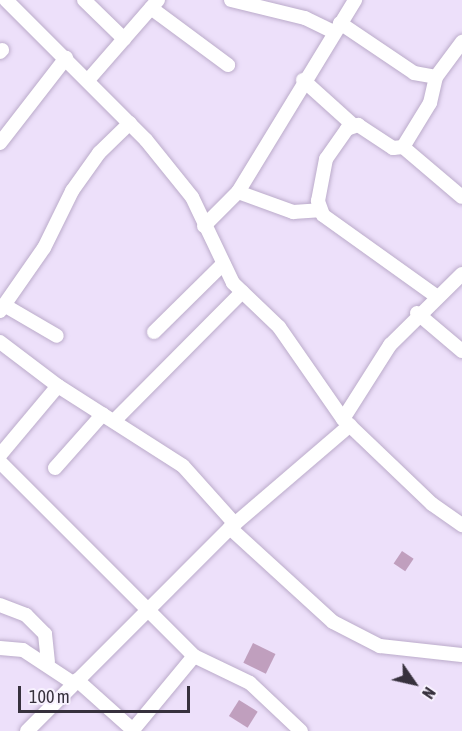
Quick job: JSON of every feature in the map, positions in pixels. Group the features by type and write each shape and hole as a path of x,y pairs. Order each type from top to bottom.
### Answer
{"street":[{"path":"84,0 124,39"},
{"path":"231,0 337,28 414,73 436,77"},
{"path":"204,226 238,192 303,80 355,0"},
{"path":"9,1 130,123 192,197 223,264 242,292 279,327 346,422 432,504 462,525"},
{"path":"89,80 155,4 228,65"},
{"path":"403,147 430,103 436,77 462,42"},
{"path":"0,143 66,58"},
{"path":"303,80 353,125 393,148 403,147 462,197"},
{"path":"57,336 2,308 44,248 72,191 99,153 130,123"},
{"path":"319,210 326,159 353,125"},
{"path":"238,192 293,212 319,210 436,296"},
{"path":"154,332 223,264"},
{"path":"27,731 75,681 149,612 232,526 346,422 417,313 462,274"},
{"path":"55,468 242,292"},
{"path":"417,313 462,351"},
{"path":"0,342 58,386 183,466 232,526 333,622 380,646 462,655"},
{"path":"0,455 58,386"},
{"path":"0,462 194,656 250,683 301,731"},
{"path":"0,605 28,616 45,634 48,662"},
{"path":"0,648 23,650 48,662 75,681 133,731 194,656"}],"building":[{"path":"402,551 414,559 405,571 394,563"},
{"path":"253,643 275,654 266,674 243,663"},
{"path":"239,700 258,712 248,728 229,716"}]}
